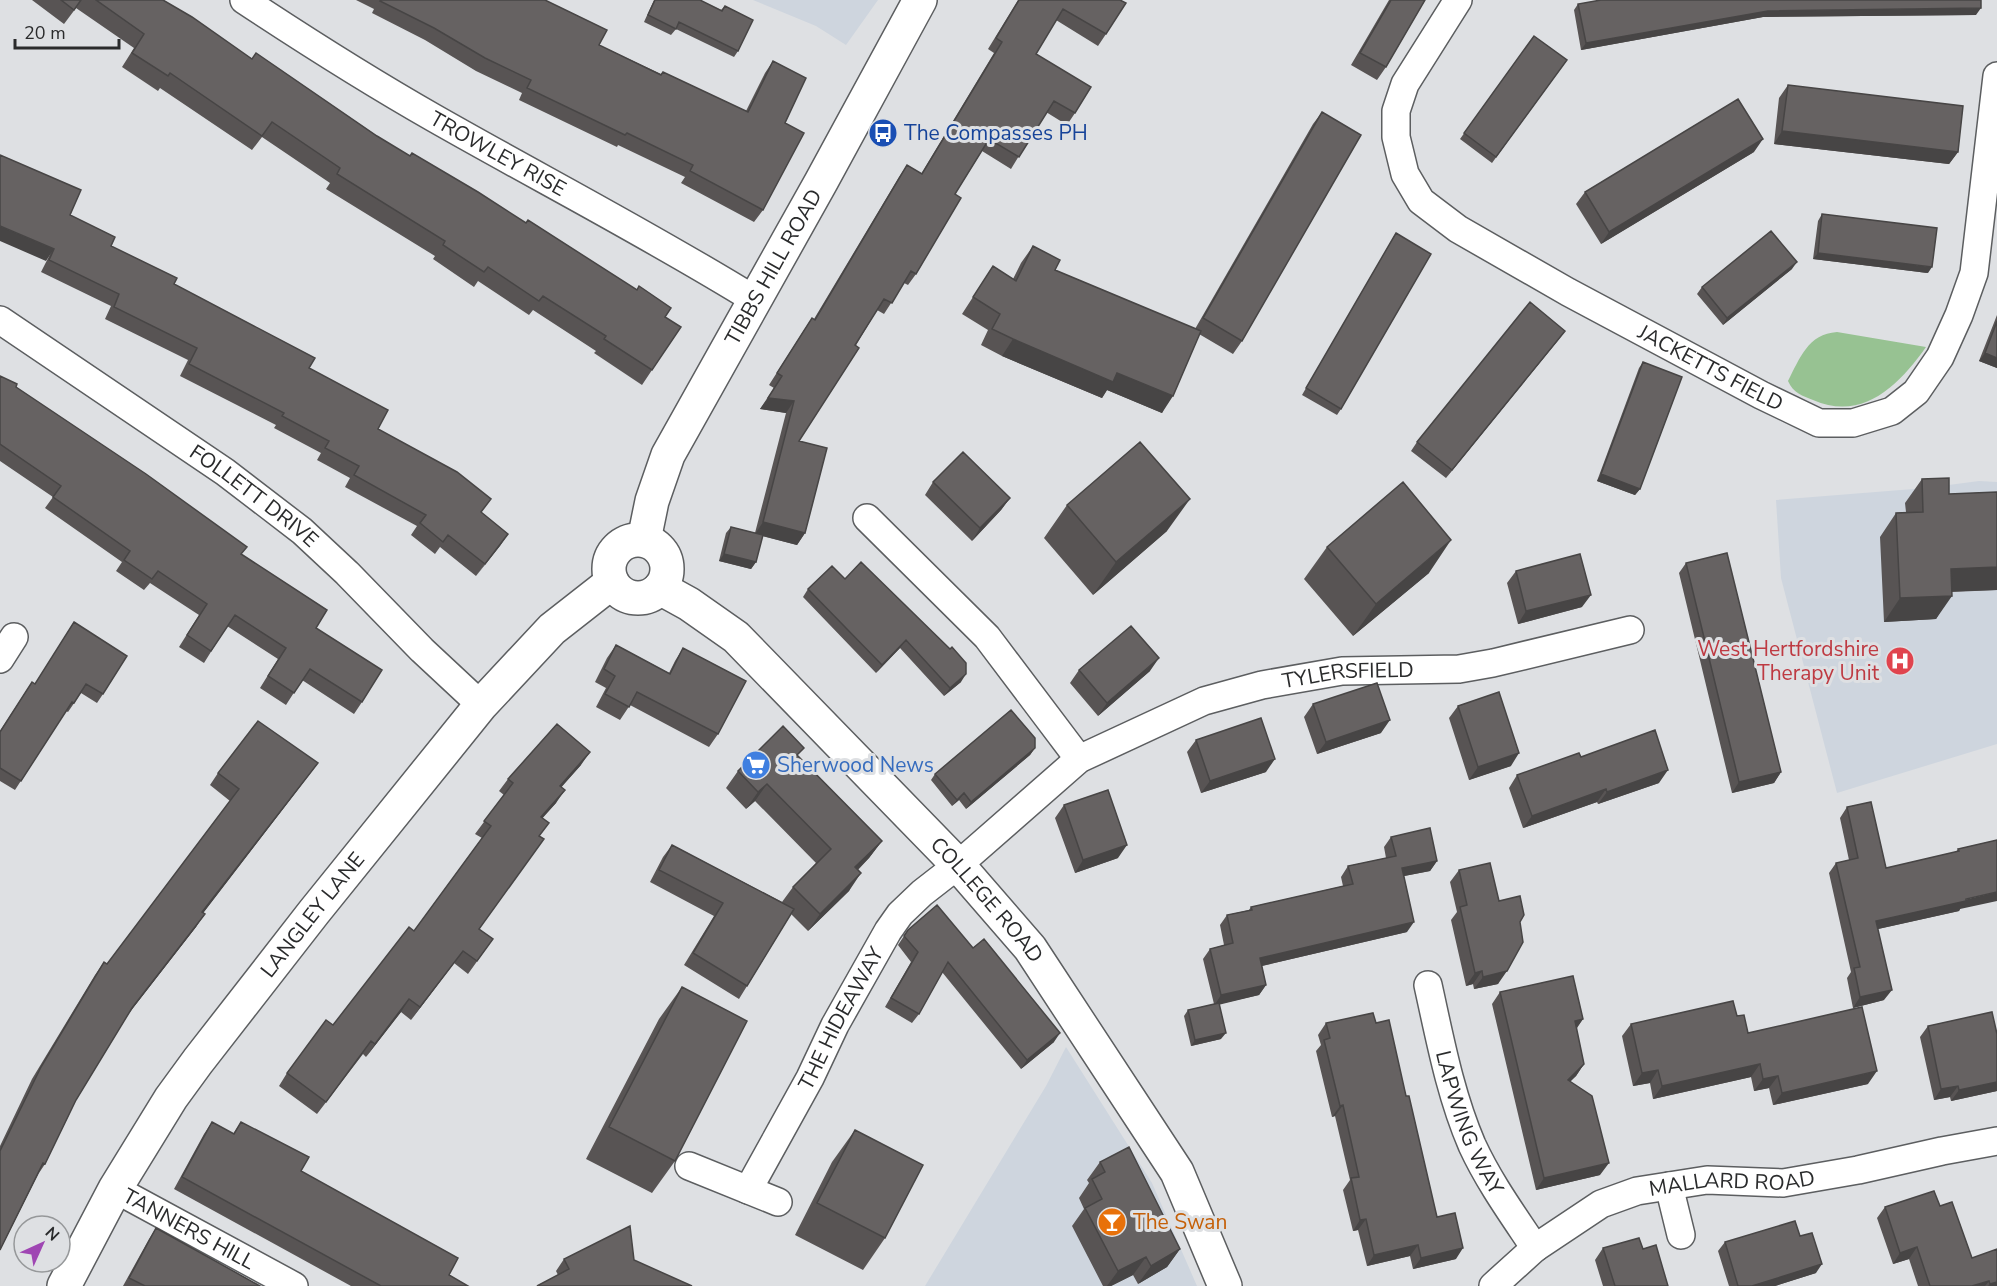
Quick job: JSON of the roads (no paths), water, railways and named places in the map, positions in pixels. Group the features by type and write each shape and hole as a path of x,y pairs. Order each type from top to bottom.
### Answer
{"street":[{"name":"TROWLEY RISE","path":"244,0 306,41 432,117 686,258 755,300"},
{"name":"TIBBS HILL ROAD","path":"644,540 652,501 668,455 920,0"},
{"name":"JACKETTS FIELD","path":"1458,0 1405,84 1396,111 1396,137 1405,174 1421,201 1458,229 1568,292 1761,395 1819,423 1852,423 1892,411 1916,392 1940,357 1959,315 1974,273 1997,76"},
{"name":"FOLLETT DRIVE","path":"0,320 225,472 302,531 347,573 422,650 482,705"},
{"path":"867,518 987,637 1078,759"},
{"path":"644,540 654,544 666,560 665,580 653,594 634,598 618,589 612,582 609,564 612,555 626,542 644,540"},
{"name":"LANGLEY LANE","path":"64,1286 115,1190 171,1098 198,1061 328,894 482,705 552,629 612,582"},
{"name":"COLLEGE ROAD","path":"660,588 689,604 736,637 958,865 1030,948 1177,1172 1225,1286"},
{"name":"TYLERSFIELD","path":"958,865 1078,759 1204,701 1262,686 1341,671 1460,669 1630,630"},
{"name":"THE HIDEAWAY","path":"748,1190 810,1078 835,1025 888,931 900,914 922,893 958,865"},
{"name":"LAPWING WAY","path":"1428,985 1450,1083 1460,1116 1489,1178 1535,1248"},
{"name":"MALLARD ROAD","path":"1492,1286 1535,1248 1601,1204 1637,1191 1707,1180 1783,1183 1997,1141"},
{"path":"689,1166 778,1202"},
{"path":"1668,1186 1681,1235"},
{"name":"TANNERS HILL","path":"115,1190 294,1286"}],"place":[{"name":"The Compasses PH","path":"883,133"},
{"name":"West Hertfordshire Therapy Unit","path":"1900,661"},
{"name":"Sherwood News","path":"756,765"},
{"name":"The Swan","path":"1112,1222"}]}
